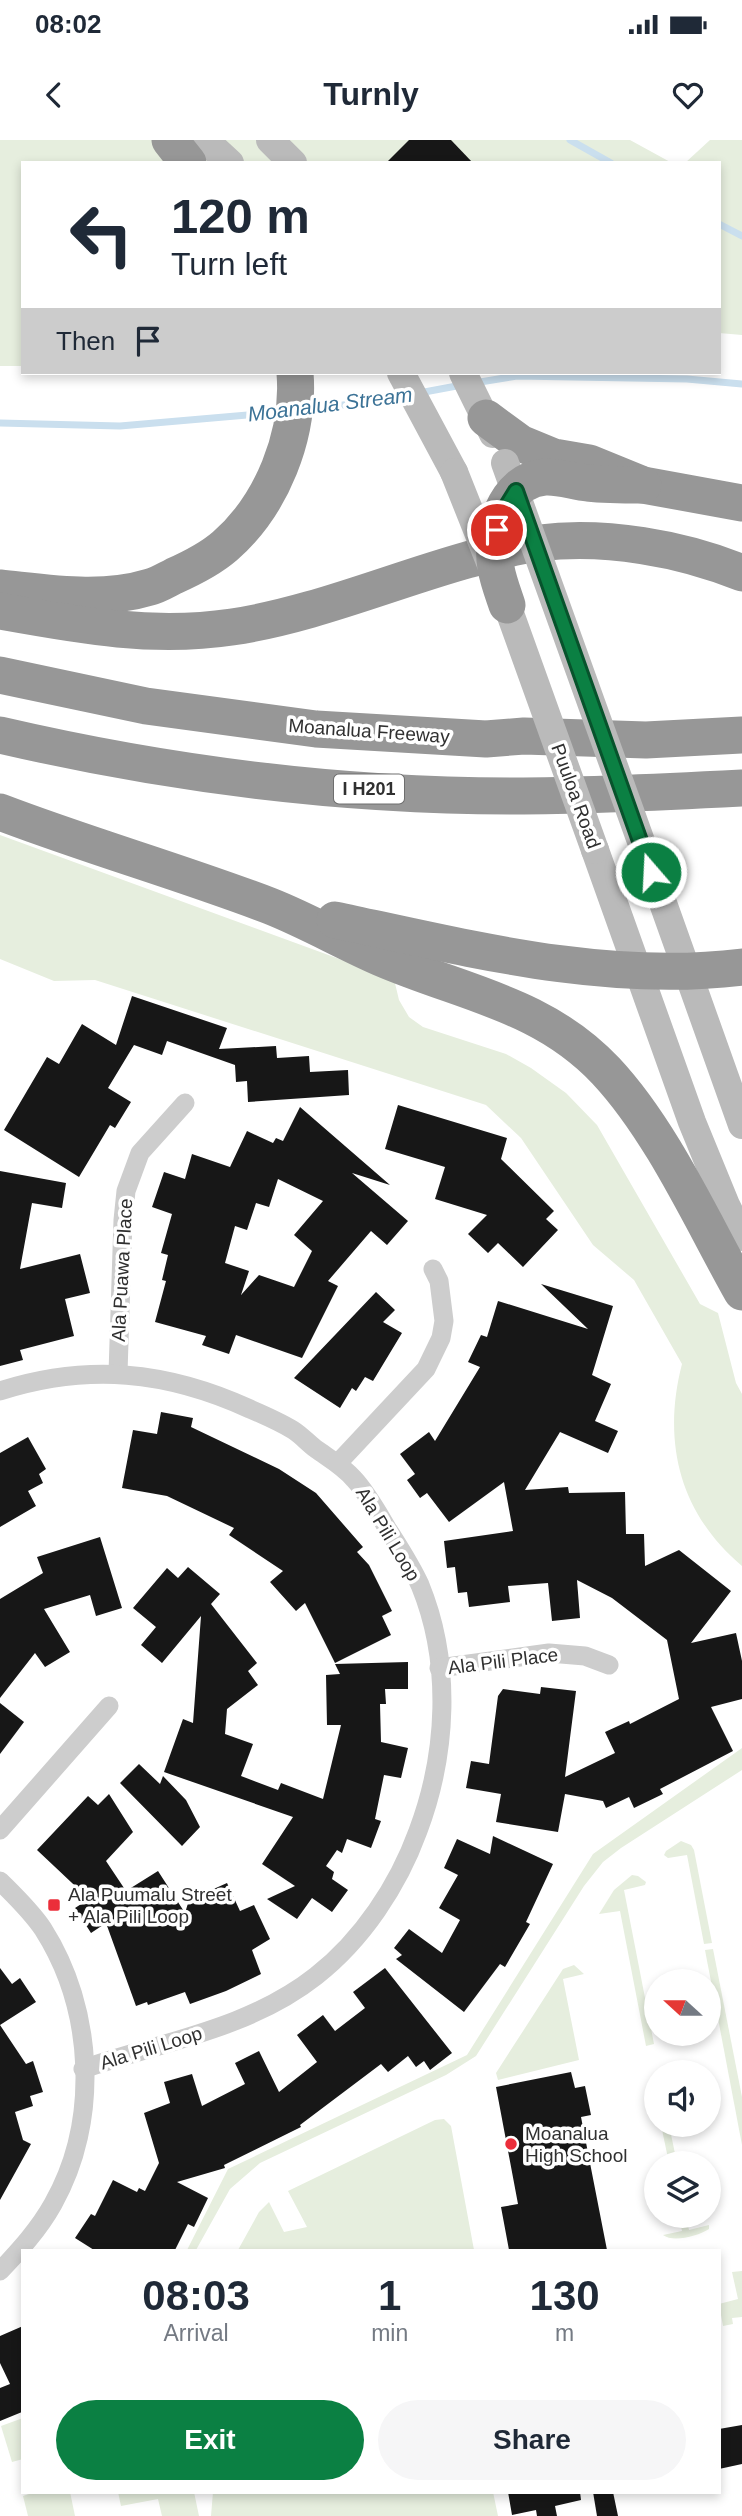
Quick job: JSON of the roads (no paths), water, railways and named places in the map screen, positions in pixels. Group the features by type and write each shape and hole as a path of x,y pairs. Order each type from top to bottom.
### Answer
{"highway":[{"path":"170,140 186,161"},
{"path":"0,588 67,595 97,595 151,587 201,563 242,529 266,494 283,461 294,413 295,375"},
{"path":"486,418 502,432 536,451 589,463 643,485"},
{"path":"507,604 496,568 495,547 510,477 528,482 546,477 588,483 643,485 742,503"},
{"path":"0,611 100,629 144,632 231,627 278,617 516,548 569,541 646,547 719,564 742,573"},
{"name":"Moanalua Freeway","path":"0,676 146,706 288,726 403,736 646,740 742,735"},
{"path":"524,736 649,718 742,712"},
{"name":"I H201","path":"0,735 142,763 299,785 515,796 742,788"},
{"path":"0,812 272,907 382,958 508,1004 546,1023 606,1071 632,1104 662,1149 742,1292"},
{"path":"272,907 507,956 606,968 686,971 742,967"}],"main road":[{"path":"205,140 228,161"},
{"path":"270,140 291,161"},
{"name":"Puuloa Road","path":"402,375 454,472 507,604 692,1122 742,1237"},
{"path":"464,375 486,418 510,477 742,1125"}],"street":[{"name":"Ala Puawa Place","path":"118,1373 126,1191 140,1153 185,1103"},
{"path":"338,1463 426,1370 441,1338 444,1321 439,1281 433,1269"},
{"name":"Ala Pili Loop","path":"0,1391 35,1381 69,1376 118,1373 142,1375 196,1387 294,1430 338,1463 366,1495 407,1558 428,1611 439,1668 442,1693 441,1747 426,1812 400,1874 361,1930 316,1976 258,2011 222,2027 83,2069"},
{"name":"Ala Pili Place","path":"439,1668 549,1654 585,1656 609,1665"},
{"path":"0,1830 109,1706"},
{"path":"0,1881 42,1928 64,1972 77,2006 83,2045 85,2099 75,2152 65,2180 38,2228 0,2271"}],"waterway":[{"path":"570,140 607,161"},
{"path":"721,225 742,236"},
{"name":"Moanalua Stream","path":"474,383 517,376 687,379 742,384"},
{"name":"Moanalua Stream","path":"419,393 462,385"},
{"name":"Moanalua Stream","path":"305,411 407,395"},
{"name":"Moanalua Stream","path":"0,423 120,426 282,412"}],"place":[{"name":"Ala Puumalu Street + Ala Pili Loop","path":"54,1905"},
{"name":"Moanalua High School","path":"511,2144"}]}
